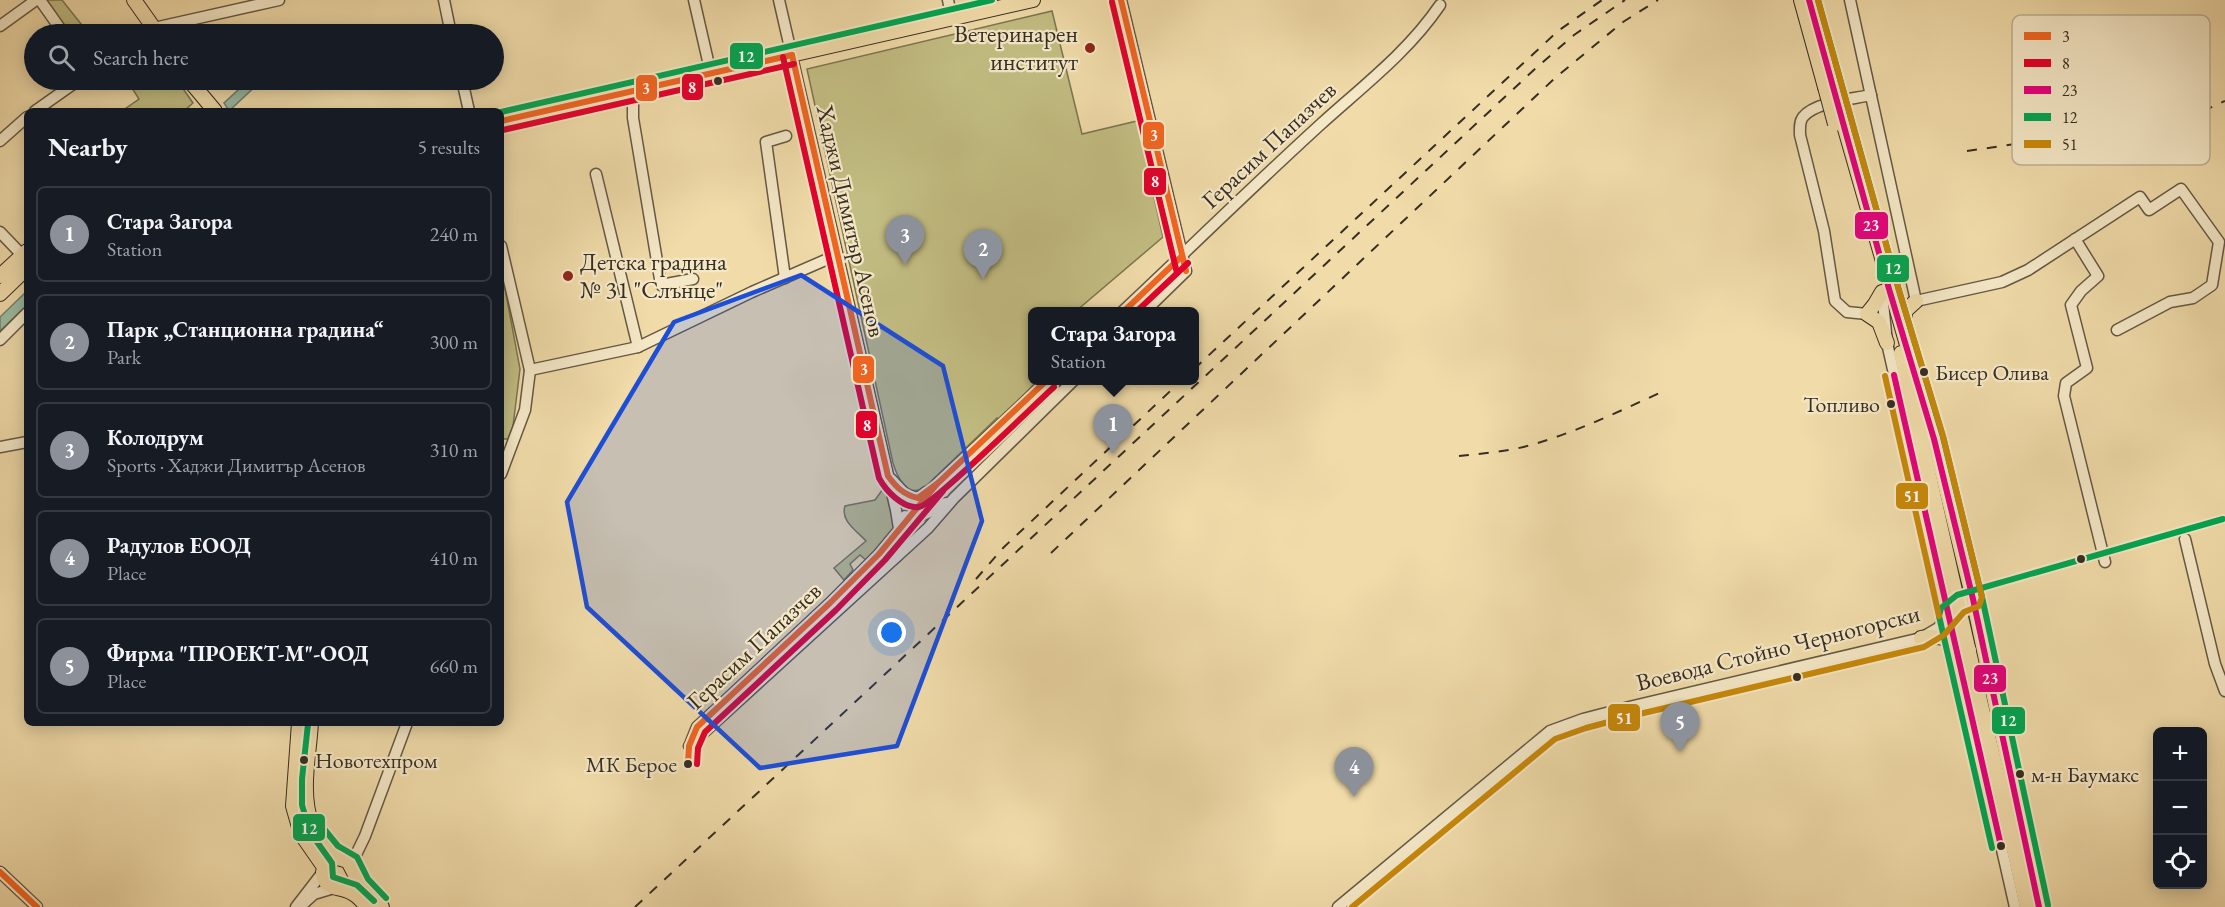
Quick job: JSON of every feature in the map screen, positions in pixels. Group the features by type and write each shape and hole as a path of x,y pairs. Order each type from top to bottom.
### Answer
{"main road":[{"path":"134,0 148,24"},
{"path":"504,120 1033,0"},
{"path":"1801,0 1839,123 1886,291 2027,907"},
{"path":"1809,0 1828,86"},
{"path":"196,90 204,108"},
{"path":"197,90 212,108"},
{"path":"0,276 24,259"},
{"path":"0,294 24,259"},
{"path":"1886,291 1904,301 1917,301"},
{"path":"1886,291 1867,314 1879,322 1887,343"},
{"path":"1886,291 1906,338 1934,439 1973,599 2039,907"},
{"path":"1906,338 1905,311 1917,301"},
{"path":"1921,638 1941,636 1969,650"},
{"path":"299,726 293,806 302,834 323,869 326,884 353,893 367,907"},
{"path":"311,726 306,795 308,816 318,836 338,858"},
{"path":"323,869 330,860 344,859 353,869 360,884 382,907"},
{"path":"337,889 351,882 353,869"}],"street":[{"path":"0,26 38,0 56,24"},
{"path":"184,24 279,0"},
{"path":"444,0 450,24"},
{"path":"694,0 711,74"},
{"name":"Хаджи Димитър Асенов","path":"779,0 900,529 900,543 896,557"},
{"path":"948,0 952,19"},
{"path":"1121,0 1186,271 1149,307"},
{"path":"1850,0 1917,301 2002,282 2028,270 2140,197 2149,210 2181,189 2219,242 2212,285 2193,298 2170,302 2116,330"},
{"name":"Герасим Папазчев","path":"1127,307 1388,64 1422,30 1440,5"},
{"path":"39,108 65,90"},
{"path":"464,90 468,108"},
{"path":"633,91 633,118 661,285 693,279"},
{"path":"1867,314 1848,312 1835,301 1824,231 1800,135 1800,126 1803,117 1820,106 1871,95"},
{"path":"0,141 24,120"},
{"path":"785,278 766,142 786,136"},
{"path":"596,174 638,347"},
{"path":"0,232 24,257"},
{"path":"2075,239 2098,276 2081,291 2071,305 2087,369 2066,382 2064,396 2105,562"},
{"path":"530,370 564,365 638,347 837,255"},
{"path":"504,259 530,370 525,410 504,466"},
{"path":"814,265 828,266 843,277"},
{"path":"1886,291 1887,343 2015,907"},
{"path":"0,340 24,316"},
{"name":"Герасим Папазчев","path":"1044,385 938,483 834,607 689,746 697,727 834,607 928,528 954,498 1070,385"},
{"path":"0,447 24,443"},
{"path":"888,476 898,490 918,498 938,483"},
{"path":"896,510 909,518 920,516 954,498"},
{"path":"2185,539 2215,664 2225,691"},
{"path":"1959,604 1973,599"},
{"name":"Воевода Стойно Черногорски","path":"1338,907 1550,731 1583,719 1629,707 1921,638 1938,628 1959,604"},
{"path":"353,869 406,726"},
{"path":"298,907 323,869"},
{"path":"0,872 37,907"},
{"path":"298,907 314,894 337,889"}],"highlighted area":[{"path":"801,275 943,366 982,521 897,746 760,768 587,607 567,502 674,322"}],"shaded area":[{"path":"40,0 62,0 81,24 57,24"},
{"path":"1052,11 1082,134 1137,121 1163,237 1081,307 1028,307 1028,385 1033,385 1000,420 997,418 925,487 919,490 913,490 904,485 893,463 807,69"},
{"path":"133,90 184,90 193,103 187,108 126,108 139,99"},
{"path":"238,90 251,90 232,108 227,108 224,103"},
{"path":"504,283 520,369 513,426 508,439 504,439"},
{"path":"24,294 24,308 0,331 0,317"},
{"path":"885,486 891,513 896,518 892,535 866,560 860,555 850,564 853,570 844,580 834,568 866,541 847,521 845,506 875,500"}],"railway":[{"path":"1199,364 1558,31 1602,0"},
{"path":"1199,382 1536,68 1574,35 1625,0"},
{"path":"1051,553 1555,78 1623,22 1658,0"},
{"path":"2210,108 2225,101"},
{"path":"1967,151 2012,145"},
{"path":"976,579 1004,547 1177,385"},
{"path":"635,907 1196,385"},
{"path":"1459,456 1511,450 1557,437 1664,391"}],"transit line":[{"name":"12","path":"504,111 992,0"},
{"name":"3","path":"1121,0 1186,271"},
{"name":"23","path":"1809,0 1889,289 1934,439 1973,599 2039,907"},
{"name":"12","path":"1818,0 1898,287 1943,437 1982,597 2048,905"},
{"name":"51","path":"1352,907 1555,739 1631,716 1924,647 1944,635 1964,612 1979,606 1982,597 1943,436 1898,287 1818,0"},
{"name":"8","path":"1112,2 1177,273"},
{"name":"3","path":"792,55 888,476 891,480 904,493 918,498 938,483 1042,385"},
{"name":"3","path":"504,120 792,55"},
{"name":"8","path":"783,57 879,478 886,488 907,505 919,507 928,502 1054,387"},
{"name":"8","path":"504,130 794,64"},
{"name":"3","path":"1128,307 1182,256"},
{"name":"8","path":"1141,307 1188,263"},
{"name":"23","path":"1894,375 2001,846"},
{"name":"51","path":"1885,376 1939,616"},
{"name":"3","path":"688,764 689,746 697,727 879,554 936,485"},
{"name":"8","path":"697,764 698,748 705,732 836,610 885,560 943,491"},
{"name":"12","path":"1992,848 1939,616 1941,608 1957,595 2223,519"},
{"name":"12","path":"308,726 302,779 302,805 310,832 332,863 333,877 357,885 374,901"},
{"name":"12","path":"320,824 338,846 357,857 368,879 386,898"},
{"name":"3","path":"0,872 37,907"}],"place":[{"name":"Ветеринарен институт","path":"1090,48"},
{"name":"Колодрум","path":"905,265"},
{"name":"Детска градина № 31 \"Слънце\"","path":"568,276"},
{"name":"Парк „Станционна градина“","path":"983,279"},
{"name":"Бисер Олива","path":"1924,372"},
{"name":"Топливо","path":"1891,404"},
{"name":"Стара Загора","path":"1113,454"},
{"name":"Фирма \"ПРОЕКТ-М\"-ООД","path":"1680,752"},
{"name":"Новотехпром","path":"304,760"},
{"name":"МК Берое","path":"688,764"},
{"name":"м-н Баумакс","path":"2020,774"},
{"name":"Радулов ЕООД","path":"1354,797"}]}
